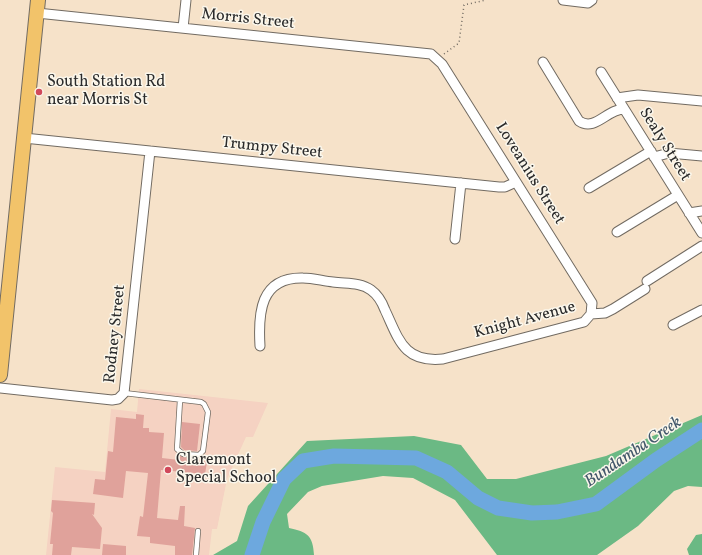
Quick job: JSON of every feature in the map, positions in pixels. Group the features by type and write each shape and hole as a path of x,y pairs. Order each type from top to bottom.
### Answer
{"main road":[{"path":"0,374 37,7"}],"street":[{"path":"184,28 186,0"},
{"path":"563,0 588,3 592,0"},
{"name":"Morris Street","path":"37,7 184,28 434,56"},
{"name":"Loveanius Street","path":"434,56 592,303 591,314"},
{"path":"543,62 579,121 584,124 592,124 612,112 624,110"},
{"name":"Sealy Street","path":"601,72 702,233"},
{"path":"617,98 638,95 702,101"},
{"name":"Trumpy Street","path":"24,138 505,187 516,182"},
{"name":"Rodney Street","path":"0,388 112,400 118,398 124,393 150,152"},
{"path":"589,188 653,154 669,153 702,156"},
{"path":"455,238 461,183"},
{"path":"617,232 678,195"},
{"path":"689,213 702,211"},
{"name":"Knight Avenue","path":"260,346 259,325 265,296 280,282 291,278 303,278 360,285 370,290 382,303 400,343 406,351 422,359 443,359 584,322 591,314 605,313 613,309 702,246"},
{"path":"673,325 702,310"}],"lane":[{"path":"124,393 201,402 207,407 208,412 203,451 199,455 183,454 177,449 180,400"},
{"path":"196,555 198,531"}],"path":[{"path":"434,56 460,43 464,5 486,0"}],"shaded area":[{"name":"Claremont Special School","path":"139,389 268,403 253,437 246,437 227,479 217,529 212,529 209,555 46,555 55,467 105,472 111,409 137,412"}],"green space":[{"path":"702,415 702,487 688,486 674,491 638,526 597,555 497,555 455,500 413,478 383,476 322,486 308,492 287,514 289,528 305,533 308,536 312,543 314,555 213,555 237,541 248,506 307,441 414,436 461,445 487,479 516,479 606,456"},
{"path":"702,534 702,555 689,555 687,549 696,535"}],"building":[{"path":"136,414 144,415 143,428 149,428 149,432 164,433 162,458 179,460 180,456 207,462 205,474 161,470 157,518 178,520 180,506 185,506 184,526 195,528 192,555 175,555 175,546 150,543 150,537 137,536 140,516 143,517 148,473 126,471 123,498 93,494 95,479 105,480 108,451 113,452 116,417 136,419"},
{"path":"182,422 200,424 197,451 184,450 181,447"},
{"path":"52,500 95,503 94,515 92,514 102,528 100,549 72,547 71,555 52,555 53,544 50,544 53,513 51,511"},
{"path":"103,544 126,546 126,555 102,555"}],"waterway":[{"name":"Bundamba Creek","path":"252,555 263,522 284,479 303,461 334,456 416,458 447,472 478,498 498,508 532,513 557,512 596,504 656,460 702,430"}],"place":[{"name":"South Station Rd near Morris St","path":"39,92"},
{"name":"Claremont Special School","path":"168,470"}]}
